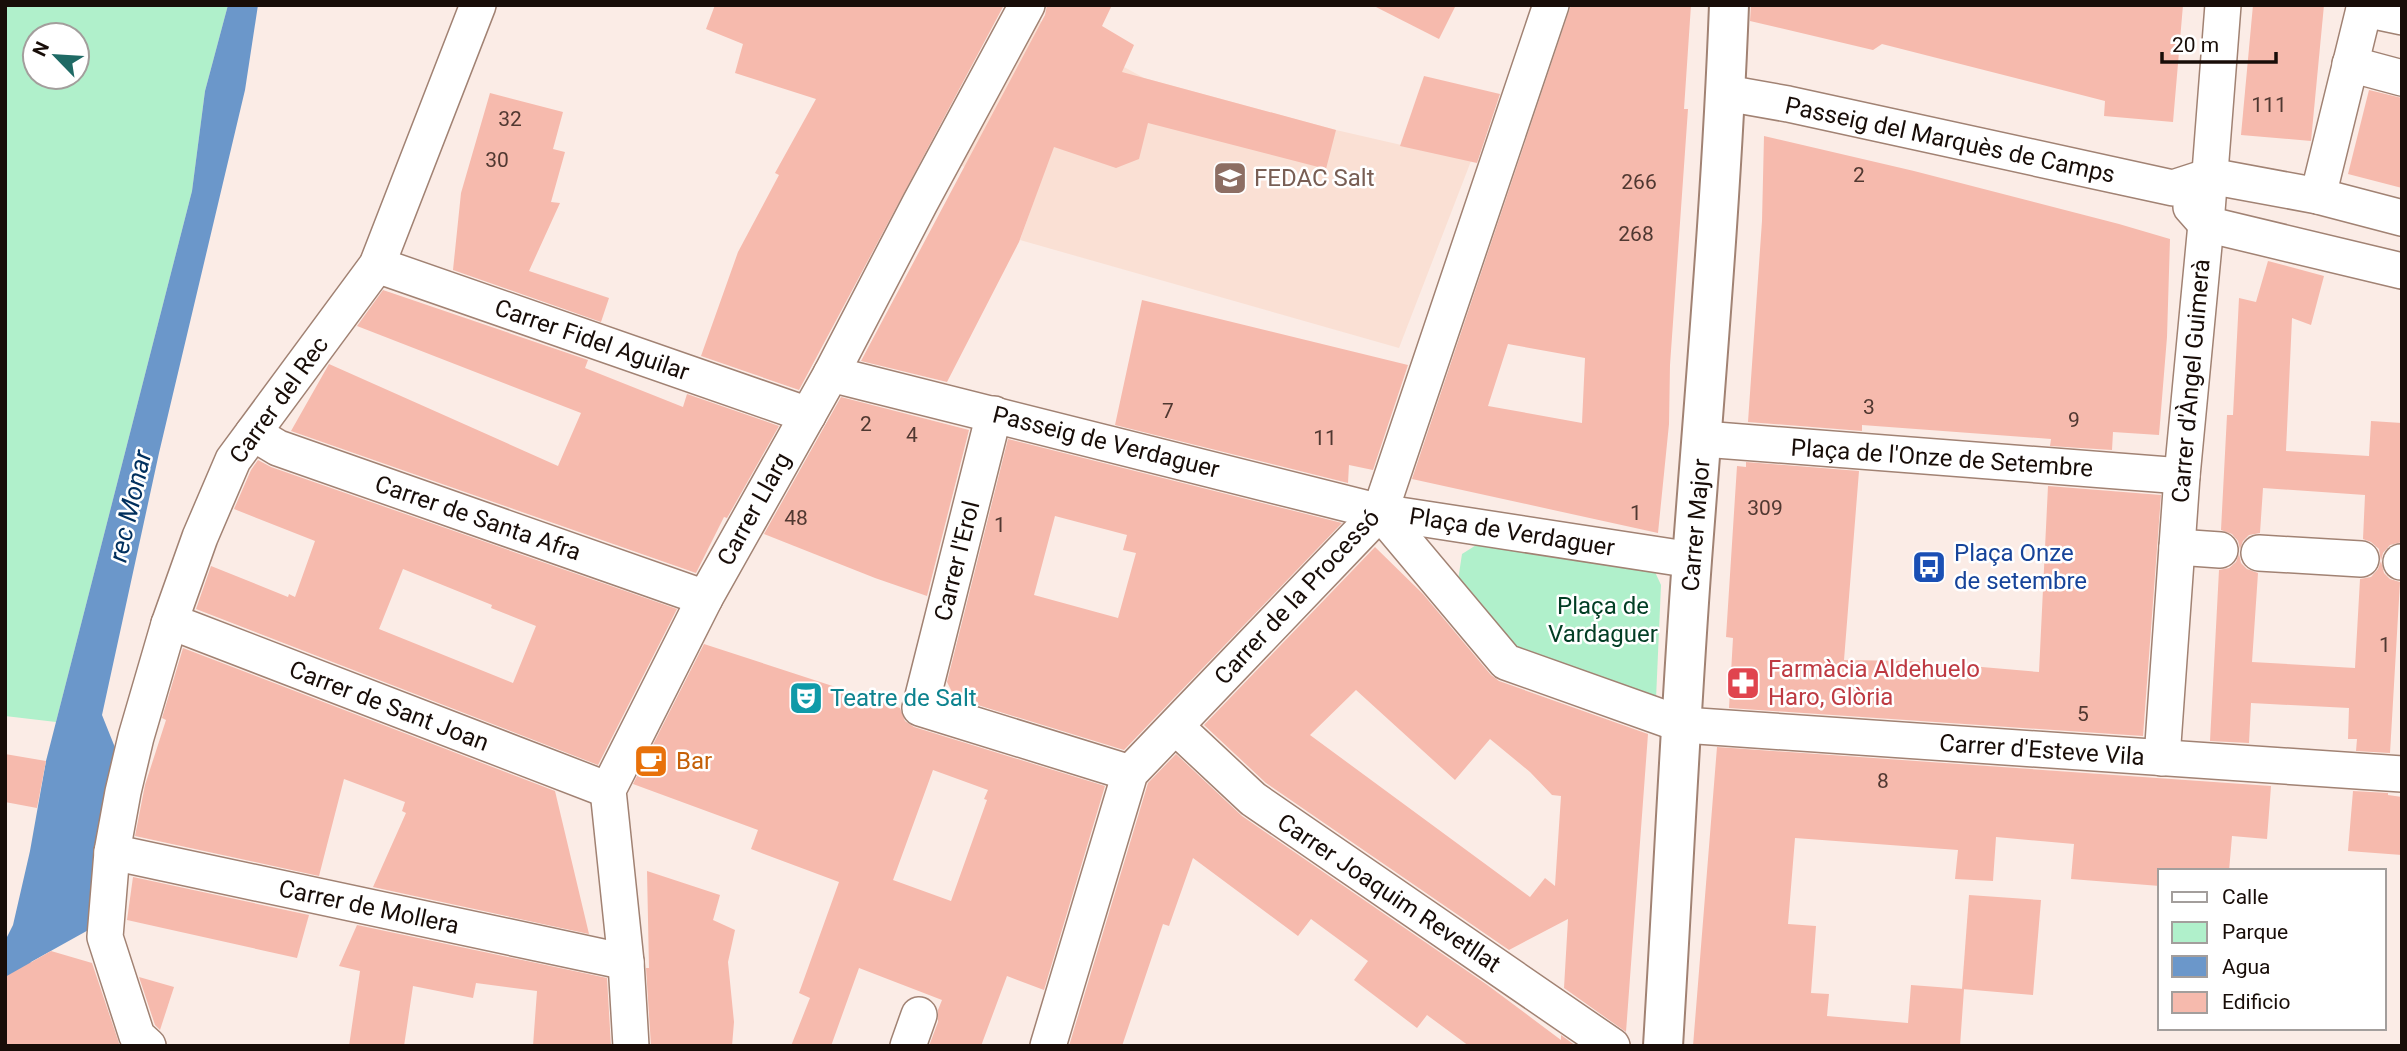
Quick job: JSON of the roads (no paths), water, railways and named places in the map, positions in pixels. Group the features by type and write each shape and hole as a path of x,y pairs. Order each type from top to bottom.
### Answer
{"street":[{"name":"Carrer del Rec","path":"148,1046 137,1036 105,937 112,852 136,737 169,624 200,537 233,460 377,265 478,5"},
{"name":"Carrer Llarg","path":"608,790 705,598 831,374 919,203 1027,5"},
{"name":"Carrer de la Processó","path":"1048,1046 1130,773 1380,512 1551,5"},
{"name":"Carrer Major","path":"1663,1046 1692,560 1703,439 1726,93 1729,5"},
{"name":"Carrer d'Àngel Guimerà","path":"2162,758 2182,476 2223,5"},
{"path":"2318,196 2365,7 2402,17"},
{"path":"2350,64 2402,78"},
{"name":"Passeig del Marquès de Camps","path":"1726,93 1788,104 2173,188"},
{"path":"2402,218 2318,196 2210,176 2173,188 2206,224 2402,271"},
{"name":"Carrer Fidel Aguilar","path":"377,265 808,415"},
{"name":"Passeig de Verdaguer","path":"831,374 1380,512"},
{"name":"Carrer l'Erol","path":"994,414 920,708 1130,773"},
{"name":"Carrer de Santa Afra","path":"253,433 278,448 705,598"},
{"name":"Plaça de l'Onze de Setembre","path":"1703,439 2182,476"},
{"name":"Plaça de Verdaguer","path":"1380,512 1692,560"},
{"name":"Plaça de Verdaguer","path":"1380,512 1506,662 1683,725"},
{"path":"2177,547 2220,550"},
{"path":"2259,553 2361,559"},
{"name":"Carrer de Sant Joan","path":"169,624 186,627 608,790"},
{"name":"Carrer d'Esteve Vila","path":"1683,725 2402,774"},
{"name":"Carrer Joaquim Revetllat","path":"1176,727 1253,799 1612,1046"},
{"path":"608,790 626,962 631,1046"},
{"name":"Carrer de Mollera","path":"112,852 626,962"}],"water":[{"name":"rec Monar","path":"228,5 258,5 245,90 159,453 102,715 118,755 92,928 31,962 5,1020 5,941 13,925 46,761 192,191 205,91"}],"place":[{"name":"FEDAC Salt","path":"1230,178"},
{"name":"Plaça Onze de setembre","path":"1929,567"},
{"name":"Farmàcia Aldehuelo Haro, Glòria","path":"1743,683"},
{"name":"Teatre de Salt","path":"806,698"},
{"name":"Bar","path":"651,761"}],"park label":[{"name":"Plaça de Vardaguer","path":"1603,620"}]}
